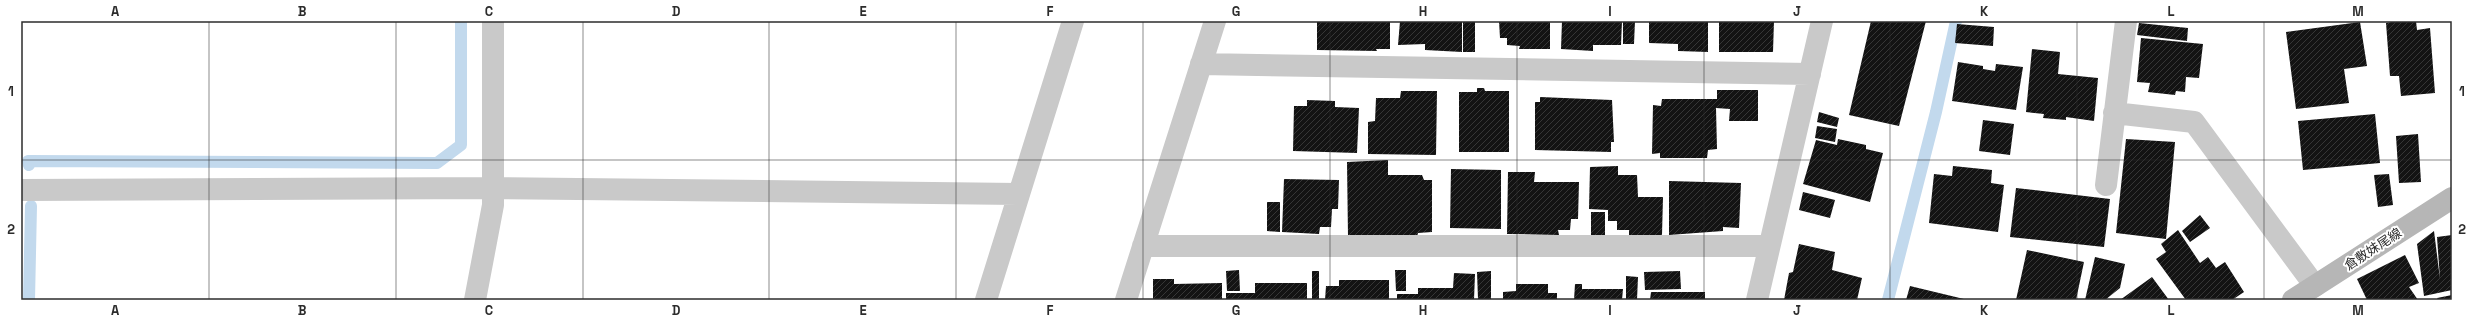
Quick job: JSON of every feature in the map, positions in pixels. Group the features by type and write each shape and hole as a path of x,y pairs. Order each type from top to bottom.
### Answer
{"main road":[{"name":"倉敷妹尾線","path":"2293,300 2452,198"}],"street":[{"path":"475,300 493,205 493,21"},
{"path":"986,300 1073,21"},
{"path":"1126,300 1215,21"},
{"path":"1757,300 1822,21"},
{"path":"2106,185 2126,21"},
{"path":"1201,64 1810,74"},
{"path":"2114,113 2194,122 2315,286"},
{"path":"21,190 493,188 1019,194"},
{"path":"1143,246 1770,246"}],"building":[{"path":"1317,21 1390,21 1390,49 1376,49 1377,51 1317,50"},
{"path":"1400,21 1462,21 1462,52 1425,50 1425,44 1398,45"},
{"path":"1463,21 1475,21 1475,52 1463,52"},
{"path":"1499,21 1550,21 1550,49 1519,49 1520,46 1507,45 1507,38 1500,38"},
{"path":"1562,21 1622,21 1621,45 1593,45 1593,51 1561,49"},
{"path":"1623,21 1635,21 1634,44 1623,44"},
{"path":"1649,21 1708,21 1708,52 1678,51 1678,44 1649,43"},
{"path":"1719,21 1774,21 1773,52 1719,52"},
{"path":"1871,21 1926,21 1899,126 1849,115"},
{"path":"2396,21 2416,21 2417,30 2430,28 2435,93 2401,96 2399,76 2390,76 2386,23"},
{"path":"2360,22 2367,66 2344,69 2349,103 2296,109 2286,32"},
{"path":"2139,23 2188,28 2187,41 2137,35"},
{"path":"1957,24 1994,27 1993,46 1955,43"},
{"path":"2141,38 2203,44 2199,78 2186,77 2185,92 2176,91 2175,95 2148,92 2150,83 2137,82"},
{"path":"2032,49 2060,52 2058,74 2098,78 2094,121 2066,117 2066,120 2043,118 2044,114 2026,112"},
{"path":"1958,62 1983,66 1983,69 1995,71 1996,64 2023,67 2016,110 1952,101"},
{"path":"1477,88 1484,88 1485,91 1509,91 1509,152 1459,152 1459,92 1477,92"},
{"path":"1717,90 1758,90 1758,121 1729,121 1730,109 1716,108 1717,149 1708,150 1707,158 1660,158 1660,153 1652,154 1653,105 1661,106 1662,99 1717,99"},
{"path":"1401,91 1437,91 1436,155 1368,154 1368,122 1375,121 1376,98 1400,98"},
{"path":"1540,97 1612,100 1614,142 1611,142 1611,152 1535,150 1535,102 1540,102"},
{"path":"1307,100 1335,101 1335,107 1359,108 1357,153 1293,151 1294,106 1307,106"},
{"path":"1819,112 1839,118 1837,127 1817,122"},
{"path":"2375,114 2380,163 2303,170 2298,121"},
{"path":"1983,120 2014,124 2010,155 1979,151"},
{"path":"1817,126 1837,129 1835,142 1815,138"},
{"path":"2418,134 2421,182 2399,183 2396,136"},
{"path":"1838,139 1866,145 1866,149 1883,153 1870,202 1803,184 1816,140 1837,145"},
{"path":"2126,139 2175,142 2166,239 2116,233"},
{"path":"1388,160 1388,175 1422,175 1424,180 1432,180 1432,232 1418,233 1417,237 1348,237 1347,162"},
{"path":"1618,166 1618,175 1637,175 1638,197 1663,197 1662,235 1629,235 1629,230 1617,230 1617,221 1608,221 1608,210 1589,209 1590,167"},
{"path":"1953,166 1992,170 1991,183 2004,185 1998,232 1929,223 1934,174 1952,176"},
{"path":"1451,169 1501,170 1501,229 1450,228"},
{"path":"1508,172 1535,172 1534,182 1579,182 1578,219 1571,219 1570,230 1558,230 1559,235 1507,234"},
{"path":"2389,174 2393,205 2378,207 2374,175"},
{"path":"1284,179 1339,180 1338,209 1332,209 1331,227 1320,227 1319,234 1282,232"},
{"path":"1669,181 1741,183 1739,228 1723,227 1723,231 1669,235"},
{"path":"2016,188 2110,199 2104,247 2010,237"},
{"path":"1803,192 1835,200 1830,218 1799,210"},
{"path":"1267,202 1280,202 1280,232 1267,231"},
{"path":"1591,212 1605,212 1605,236 1591,236"},
{"path":"2200,215 2210,228 2190,242 2182,231"},
{"path":"2178,230 2200,263 2208,257 2216,268 2225,262 2244,292 2232,300 2186,300 2156,259 2166,252 2161,244"},
{"path":"2434,231 2440,279 2437,237 2452,235 2452,290 2424,296 2417,244"},
{"path":"1799,244 1835,252 1832,270 1862,278 1857,300 1784,300 1789,273 1793,272"},
{"path":"2027,250 2084,262 2076,300 2016,300"},
{"path":"2405,255 2419,283 2409,287 2418,300 2367,300 2357,279"},
{"path":"2095,257 2125,264 2120,288 2105,300 2085,300"},
{"path":"1239,270 1240,291 1227,291 1226,271"},
{"path":"1395,270 1406,270 1406,291 1396,291"},
{"path":"1312,271 1319,271 1319,300 1312,300"},
{"path":"1491,271 1491,299 1478,299 1477,272"},
{"path":"1680,271 1681,289 1645,290 1644,272"},
{"path":"1454,273 1475,274 1474,300 1397,300 1397,294 1418,294 1418,288 1453,288"},
{"path":"1626,276 1638,277 1637,300 1626,300"},
{"path":"2152,277 2169,300 2120,300"},
{"path":"1153,279 1174,279 1174,284 1222,283 1222,300 1153,300"},
{"path":"1339,280 1389,280 1389,300 1325,300 1326,286 1339,286"},
{"path":"1255,283 1307,283 1307,300 1226,300 1226,293 1255,293"},
{"path":"1516,284 1548,284 1548,293 1557,293 1557,300 1503,300 1503,292 1516,291"},
{"path":"1575,284 1582,284 1582,289 1623,289 1622,300 1574,300"},
{"path":"1910,286 1964,299 1964,300 1906,300"},
{"path":"1651,292 1705,292 1705,300 1650,300"},
{"path":"2452,295 2452,300 2438,300 2437,298"}],"waterway":[{"path":"29,165 28,161 437,163 461,145 461,21"},
{"path":"1888,300 1936,112 1956,21"},
{"path":"29,300 31,206"}]}
